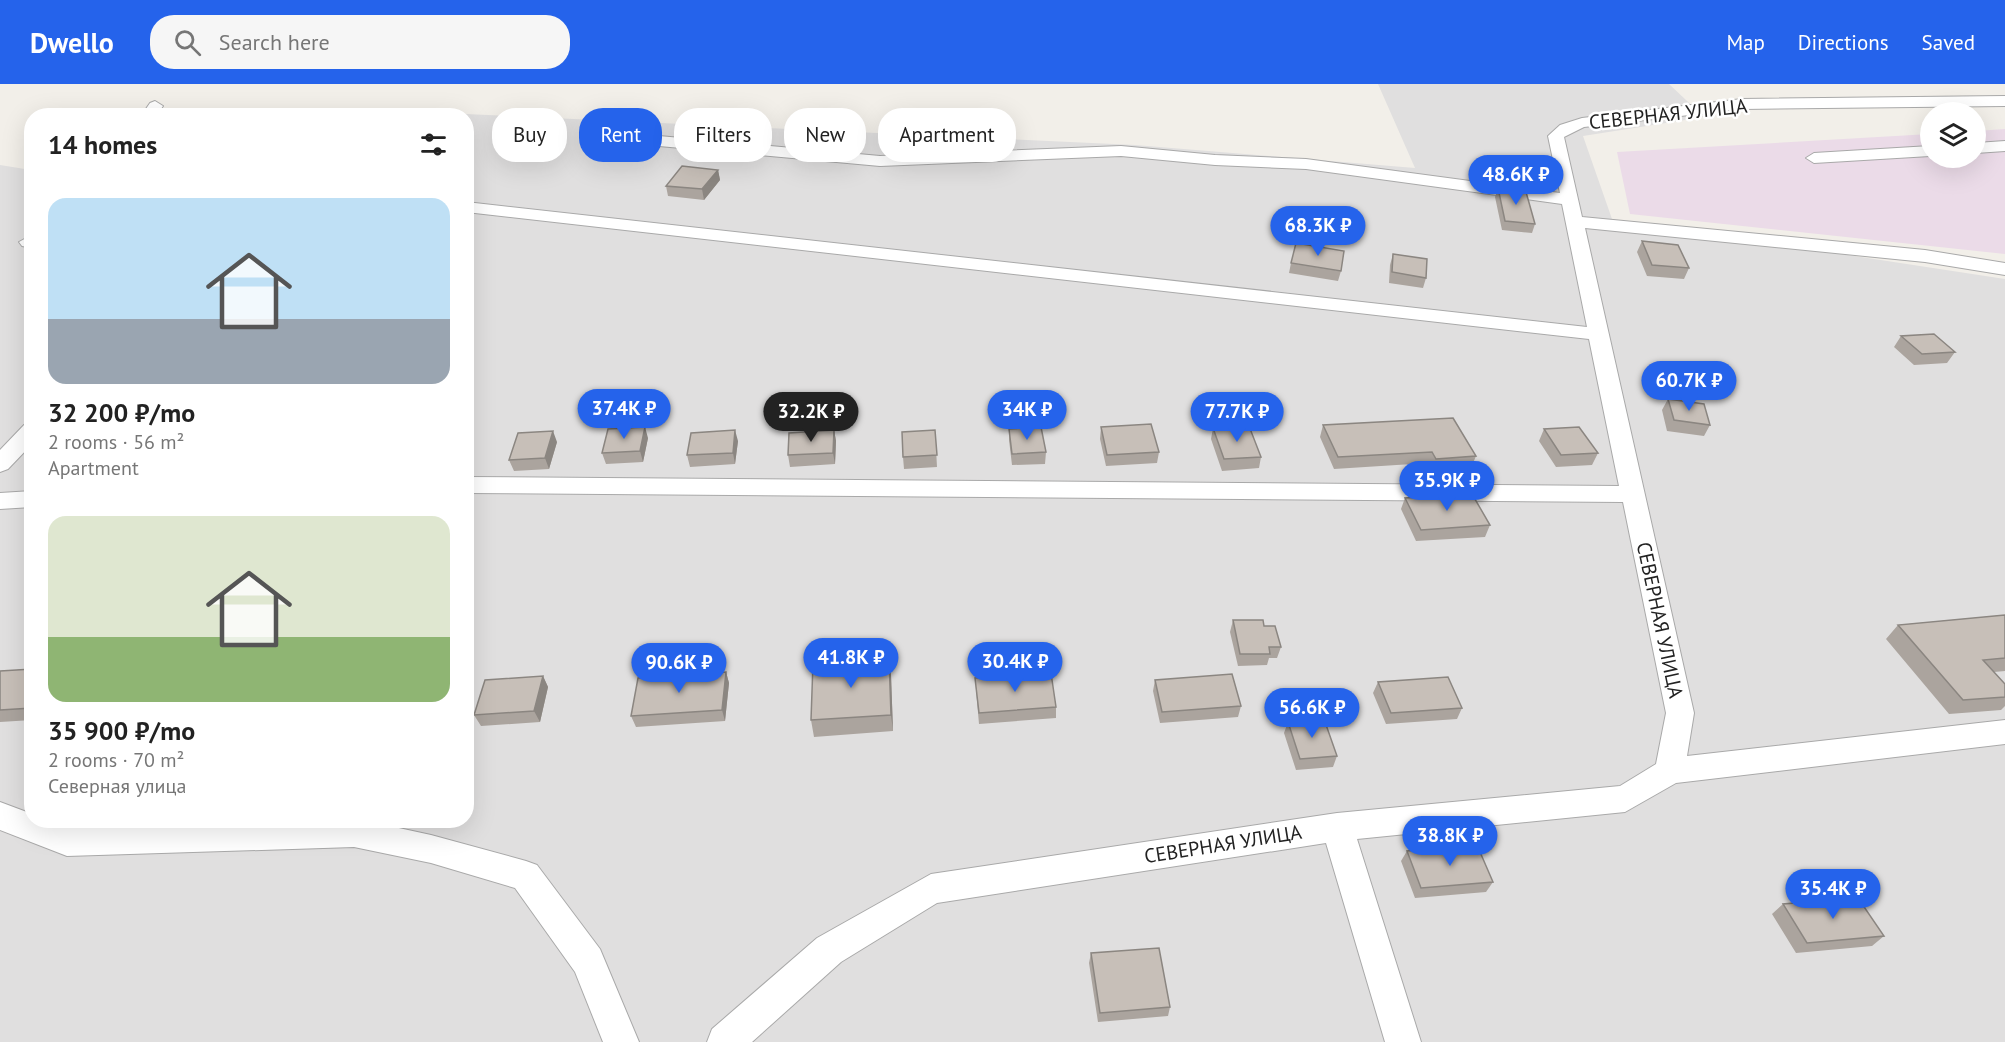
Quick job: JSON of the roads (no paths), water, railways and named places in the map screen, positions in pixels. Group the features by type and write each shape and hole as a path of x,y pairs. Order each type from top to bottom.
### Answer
{"street":[{"name":"СЕВЕРНАЯ УЛИЦА","path":"724,1042 829,950 931,889 1336,827 1625,800 1670,771 1680,713 1556,136 1566,128 1582,123 1742,104 2005,101"},
{"path":"662,141 880,161 1121,151 1215,160 1306,164 1490,187 1573,211 1925,256 2005,269"},
{"path":"1986,147 2005,146"},
{"path":"1814,158 1920,152"},
{"path":"474,208 1599,334"},
{"path":"0,464 24,438"},
{"path":"474,485 1632,494"},
{"path":"0,501 24,500"},
{"path":"1670,771 2005,732"},
{"path":"0,816 24,825"},
{"path":"1336,827 1403,1042"},
{"path":"31,828 68,842 354,833 431,849 526,876 588,961 621,1042"}]}
